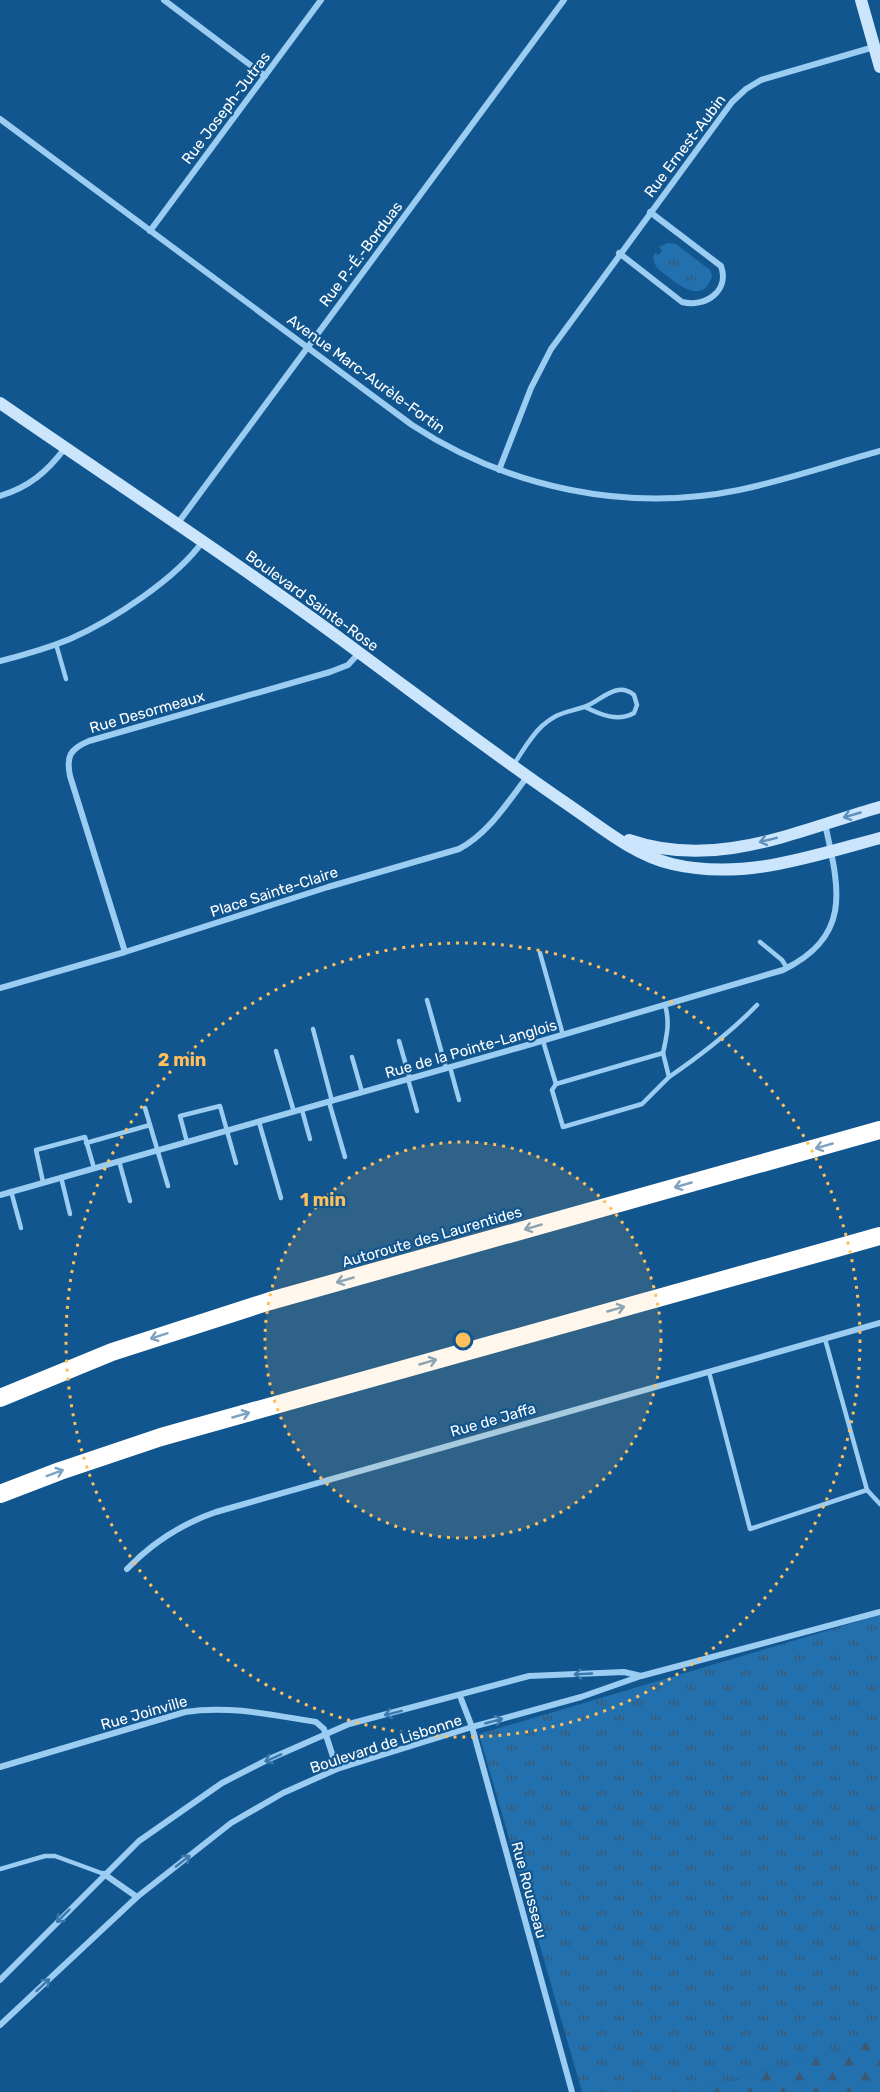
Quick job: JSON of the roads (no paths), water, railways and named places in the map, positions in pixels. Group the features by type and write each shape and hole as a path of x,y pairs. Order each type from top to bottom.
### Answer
{"highway":[{"name":"Autoroute des Laurentides","path":"0,1398 112,1352 270,1301 880,1130"},
{"path":"0,1494 161,1437 880,1236"}],"street":[{"path":"164,0 265,76"},
{"name":"Rue Joseph-Jutras","path":"150,231 321,0"},
{"name":"Rue P.-É.-Borduas","path":"178,524 564,0"},
{"path":"861,0 880,67"},
{"name":"Rue Ernest-Aubin","path":"499,470 531,388 551,349 732,102 746,89 761,80 874,47"},
{"name":"Avenue Marc-Aurèle-Fortin","path":"0,119 427,435 499,470 547,485 586,493 634,498 669,498 739,490 880,451"},
{"name":"Rue Ernest-Aubin","path":"619,254 682,302 691,303 707,299 717,295 720,291 723,276 721,266 650,212"},
{"name":"Boulevard Sainte-Rose","path":"0,403 203,541 527,777 646,855 701,870 749,869 880,838"},
{"path":"0,496 37,479 55,462 65,447"},
{"path":"0,661 56,644 92,628 161,584 184,564 203,541"},
{"name":"Rue Desormeaux","path":"125,952 70,776 68,761 73,750 89,741 330,672 348,665 359,653"},
{"name":"Place Sainte-Claire","path":"0,988 125,952 328,886 459,849 475,839 491,824 527,777"},
{"name":"Boulevard Sainte-Rose","path":"603,828 638,843 670,850 698,852 743,847 880,807"},
{"name":"Rue de la Pointe-Langlois","path":"0,1195 543,1041 787,968 816,950 830,930 837,896 825,824"},
{"name":"Rue de Jaffa","path":"127,1569 152,1546 177,1529 216,1512 880,1323"},
{"name":"Boulevard de Lisbonne","path":"0,2025 137,1897 231,1823 283,1793 337,1769 472,1727 581,1697 641,1676 880,1612"},
{"name":"Boulevard de Lisbonne","path":"0,1980 139,1841 222,1783 267,1760 349,1724 529,1676 624,1672 641,1676"},
{"name":"Rue Rousseau","path":"460,1696 472,1727 572,2092"},
{"name":"Rue Joinville","path":"0,1767 185,1712 206,1709 236,1710 316,1722 327,1735"},
{"path":"327,1735 337,1769"},
{"path":"104,1874 137,1897"}],"lane":[{"path":"56,644 66,679"},
{"path":"513,766 543,725 566,710 585,707 610,692 625,690 634,695 638,705 634,713 621,718 606,716 585,707"},
{"path":"760,942 782,960 787,968"},
{"path":"540,953 563,1035"},
{"path":"426,1000 459,1100"},
{"path":"665,1005 669,1029 663,1053 669,1077"},
{"path":"663,1053 556,1084 552,1090 563,1127 642,1104 669,1077 709,1049 757,1005"},
{"path":"313,1029 345,1157"},
{"path":"399,1041 417,1111"},
{"path":"543,1041 556,1084"},
{"path":"276,1051 294,1112"},
{"path":"352,1057 362,1092"},
{"path":"187,1142 180,1116 220,1106 236,1163"},
{"path":"145,1108 168,1186"},
{"path":"302,1110 310,1139"},
{"path":"259,1122 281,1198"},
{"path":"87,1143 150,1125"},
{"path":"44,1182 36,1150 85,1137 94,1168"},
{"path":"119,1161 130,1201"},
{"path":"61,1177 70,1214"},
{"path":"11,1191 21,1227"},
{"path":"825,1339 867,1490 880,1504"},
{"path":"709,1372 750,1529 867,1490"},
{"path":"0,1869 45,1856 55,1856 104,1874"}]}
